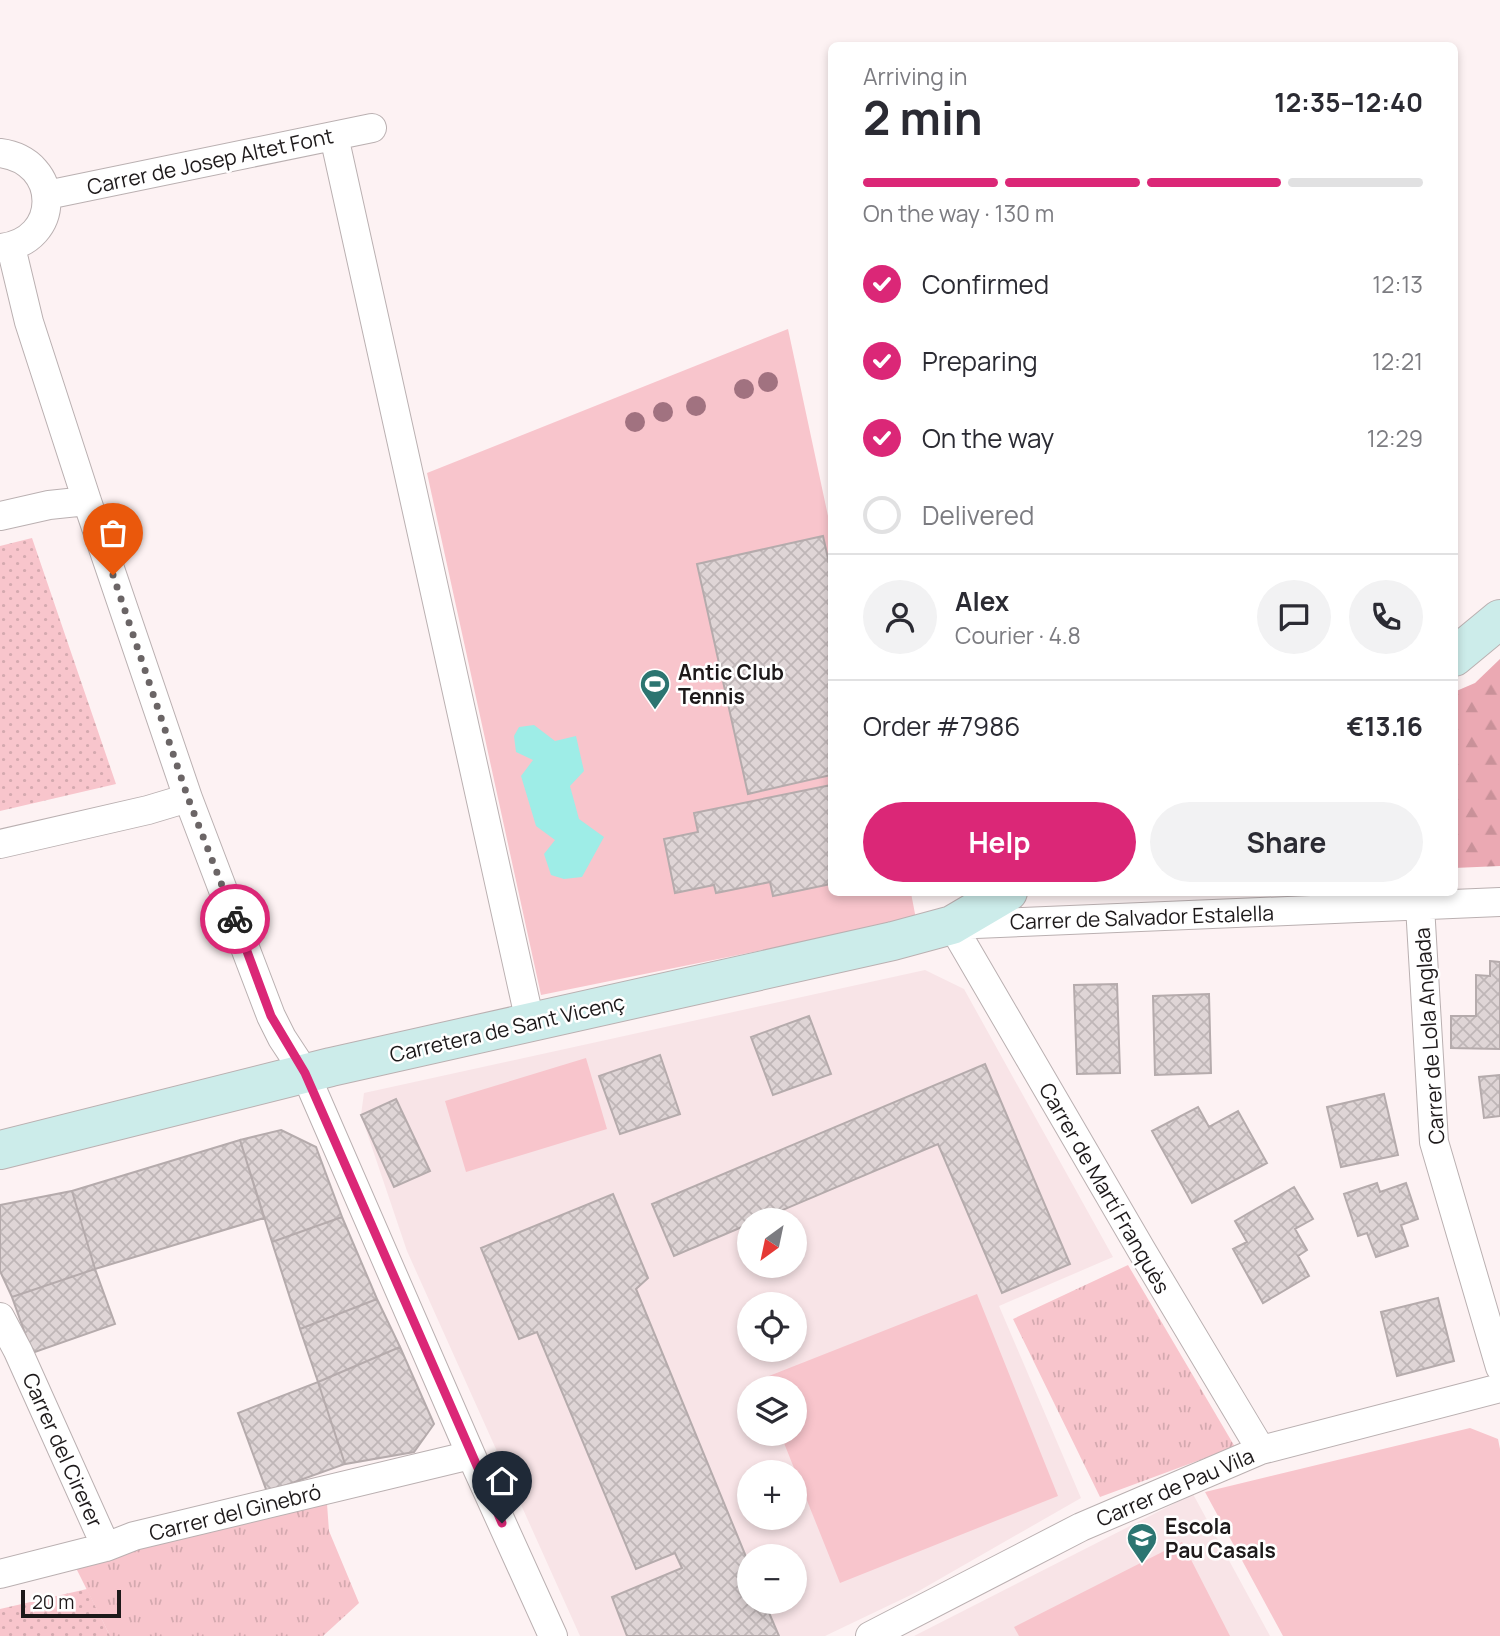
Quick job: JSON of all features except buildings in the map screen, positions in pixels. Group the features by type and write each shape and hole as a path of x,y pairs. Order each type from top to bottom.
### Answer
{"street":[{"name":"Carrer de Josep Altet Font","path":"47,195 372,128"},
{"path":"334,136 530,1023"},
{"path":"0,153 24,160 35,169 47,195 42,222 34,233 23,242 5,248 188,798 271,1016 305,1073 553,1636"},
{"path":"0,516 87,500"},
{"path":"1458,654 1500,619"},
{"path":"0,844 148,810 188,798"},
{"name":"Carretera de Sant Vicenç","path":"0,1150 305,1073 893,941 952,925 1001,896"},
{"name":"Carrer de Salvador Estalella","path":"952,925 1500,902"},
{"name":"Carrer de Lola Anglada","path":"1420,906 1434,1142 1500,1367"},
{"name":"Carrer de Martí Franquès","path":"952,925 1261,1450"},
{"name":"Carrer del Cirerer","path":"1,1320 18,1351 106,1546"},
{"name":"Carrer de Pau Vila","path":"870,1636 1081,1527 1261,1450 1500,1388"},
{"name":"Carrer del Ginebró","path":"0,1574 134,1536 471,1455"}],"shaded area":[{"path":"925,970 964,989 1113,1257 999,1306 1081,1498 917,1592 825,1636 580,1636 407,1251 361,1115 364,1093"},
{"name":"Escola Pau Casals","path":"1193,1494 1270,1636 914,1636"}],"green space":[{"name":"Antic Club Tennis","path":"788,329 828,516 828,896 912,896 916,919 541,995 427,473"},
{"path":"32,538 116,784 0,811 0,546"},
{"path":"1500,659 1500,866 1458,868 1458,690 1475,683"},
{"path":"586,1058 607,1129 466,1172 445,1101"},
{"path":"1128,1265 1235,1447 1100,1497 1013,1319"},
{"path":"977,1294 1058,1496 840,1583 807,1500 807,1460 791,1460 785,1446 807,1446 807,1376 769,1376"},
{"path":"1470,1428 1498,1439 1500,1449 1500,1636 1283,1636 1205,1492"},
{"path":"326,1490 329,1531 359,1603 323,1636 110,1636 70,1556"},
{"path":"1182,1542 1230,1636 1019,1636 1014,1627"},
{"path":"87,1589 110,1636 0,1636 0,1609"}],"water":[{"path":"534,725 555,741 576,736 584,771 570,786 579,819 604,837 582,877 564,879 551,875 544,854 555,840 536,826 521,776 533,760 516,752 514,736 519,727"}],"way so far":[{"path":"113,575 188,798 235,919"}],"place":[{"name":"Antic Club Tennis","path":"655,711"},
{"name":"Escola Pau Casals","path":"1142,1565"}],"route":[{"path":"235,919 271,1016 305,1073 502,1523"}]}
